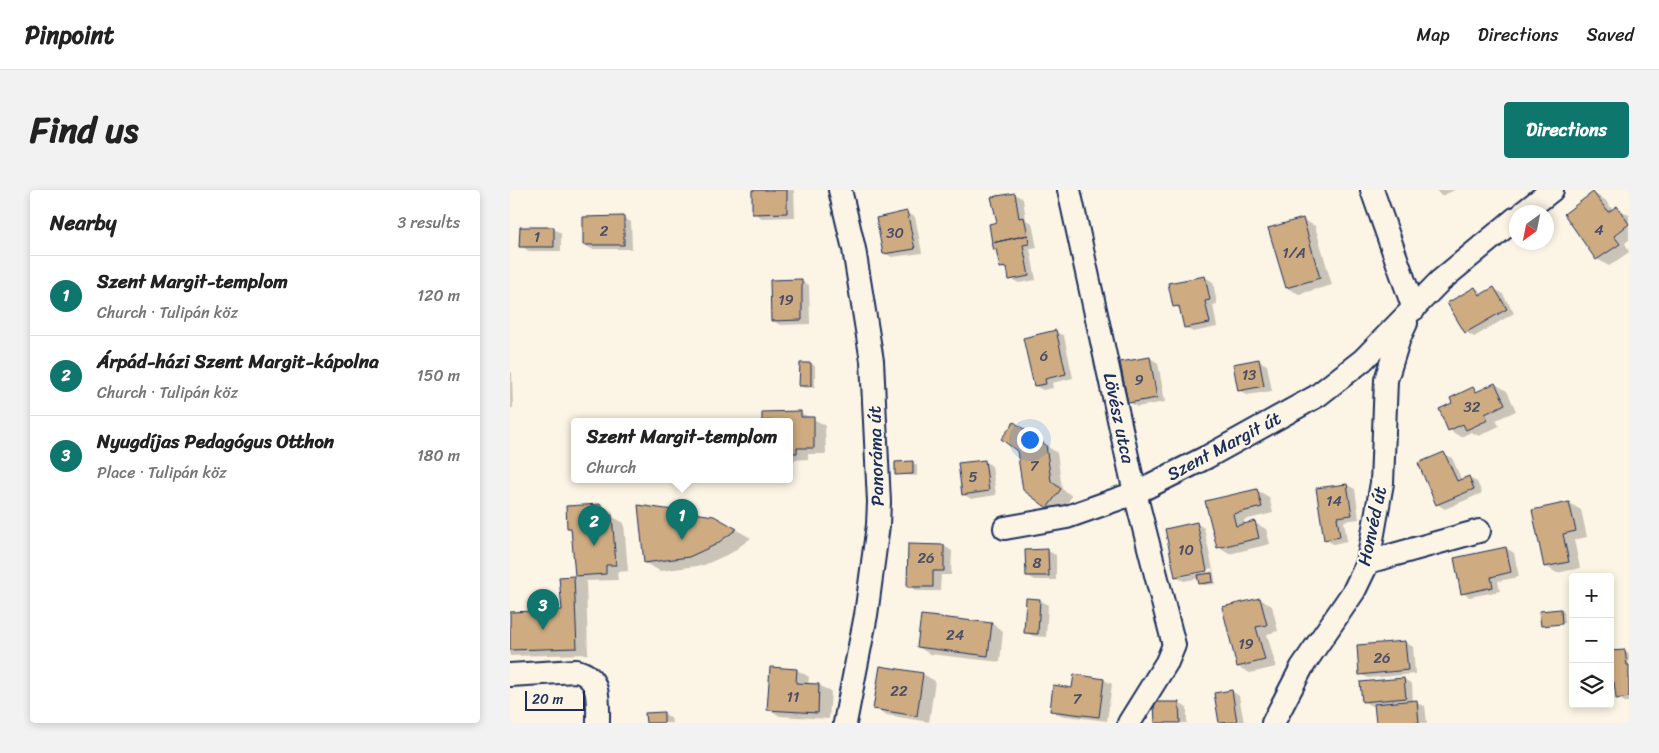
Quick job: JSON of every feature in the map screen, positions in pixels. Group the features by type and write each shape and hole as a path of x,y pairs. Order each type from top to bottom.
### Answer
{"street":[{"name":"Panoráma út","path":"840,190 854,248 872,361 879,502 878,525 866,615 845,723"},
{"name":"Lövész utca","path":"1069,190 1135,492 1174,645 1167,662 1129,723"},
{"path":"1372,190 1414,309 1440,281 1509,224"},
{"path":"1533,205 1552,190"},
{"name":"Szent Margit út","path":"1005,528 1067,517 1135,492 1207,457 1316,396 1363,360 1414,309"},
{"name":"Honvéd út","path":"1273,723 1302,667 1354,591 1368,562 1382,483 1386,380 1399,338 1414,309"},
{"path":"1368,562 1478,531"},
{"path":"510,675 584,673 592,678 596,687 598,723"}],"building":[{"path":"752,190 787,190 787,213 752,214"},
{"path":"1593,192 1608,212 1617,206 1629,224 1614,236 1620,244 1596,260 1564,214"},
{"path":"1015,193 1019,218 1024,217 1028,235 992,243 989,224 997,222 991,197"},
{"path":"907,211 915,249 883,254 876,218"},
{"path":"624,216 624,245 583,245 583,217"},
{"path":"1303,218 1320,278 1286,288 1268,228"},
{"path":"520,227 554,227 554,247 519,247"},
{"path":"1028,235 1029,244 1023,245 1029,276 1009,280 1007,267 1000,268 996,249 994,250 992,243"},
{"path":"1205,276 1210,300 1205,301 1210,323 1184,328 1179,306 1173,307 1168,283"},
{"path":"802,279 802,320 771,321 770,280"},
{"path":"1475,287 1480,295 1494,287 1507,309 1465,333 1447,303"},
{"path":"1056,330 1066,374 1045,379 1046,384 1034,386 1023,338"},
{"path":"1150,357 1157,398 1128,403 1120,362"},
{"path":"1259,359 1264,386 1238,391 1233,364"},
{"path":"800,363 811,363 811,386 799,386"},
{"path":"1495,383 1505,404 1485,414 1488,420 1466,430 1463,424 1448,431 1439,409 1452,403 1450,398 1473,387 1476,392"},
{"path":"801,411 801,417 814,417 814,448 797,448 797,453 793,453 793,418 762,418 762,412"},
{"path":"1014,422 1046,445 1051,481 1061,489 1047,508 1023,490 1017,451 1001,439"},
{"path":"1444,452 1457,481 1469,476 1474,489 1436,505 1418,463"},
{"path":"985,460 989,491 962,495 958,463"},
{"path":"913,461 913,474 895,475 895,462"},
{"path":"1347,484 1352,515 1337,517 1340,537 1324,540 1316,488"},
{"path":"1257,489 1262,507 1233,514 1236,526 1255,521 1259,538 1217,548 1205,501"},
{"path":"1569,502 1576,531 1563,534 1569,562 1544,567 1532,510"},
{"path":"601,504 602,516 612,515 616,565 606,565 606,574 575,576 571,528 567,528 566,506"},
{"path":"638,505 714,516 737,529 715,545 689,557 644,563"},
{"path":"1197,522 1207,571 1175,577 1165,529"},
{"path":"908,544 944,545 944,571 933,571 933,587 907,587"},
{"path":"1506,547 1511,572 1491,577 1493,587 1461,594 1454,558"},
{"path":"1048,549 1049,576 1026,576 1025,550"},
{"path":"1212,573 1213,582 1199,584 1197,575"},
{"path":"574,576 577,648 510,650 510,612 562,610 559,577"},
{"path":"1026,598 1040,599 1038,634 1024,633"},
{"path":"1260,598 1267,625 1256,627 1265,660 1237,667 1222,607"},
{"path":"1561,609 1562,624 1541,626 1539,611"},
{"path":"921,615 992,623 988,656 917,647"},
{"path":"1405,641 1408,670 1359,675 1357,645"},
{"path":"1625,650 1627,665 1629,665 1629,697 1616,699 1614,651"},
{"path":"880,666 923,673 917,716 873,709"},
{"path":"770,667 797,669 796,683 819,684 818,713 767,710"},
{"path":"1074,674 1104,679 1099,717 1050,711 1053,685 1072,688"},
{"path":"1404,678 1406,698 1362,702 1360,682"},
{"path":"1232,690 1237,722 1219,723 1214,693"},
{"path":"1417,700 1419,723 1376,723 1374,704"},
{"path":"1154,702 1179,702 1180,723 1155,723"},
{"path":"664,712 664,723 646,723 645,713"}],"place":[{"name":"Szent Margit-templom","path":"682,540"},
{"name":"Árpád-házi Szent Margit-kápolna","path":"594,546"},
{"name":"Nyugdíjas Pedagógus Otthon","path":"543,630"}]}
